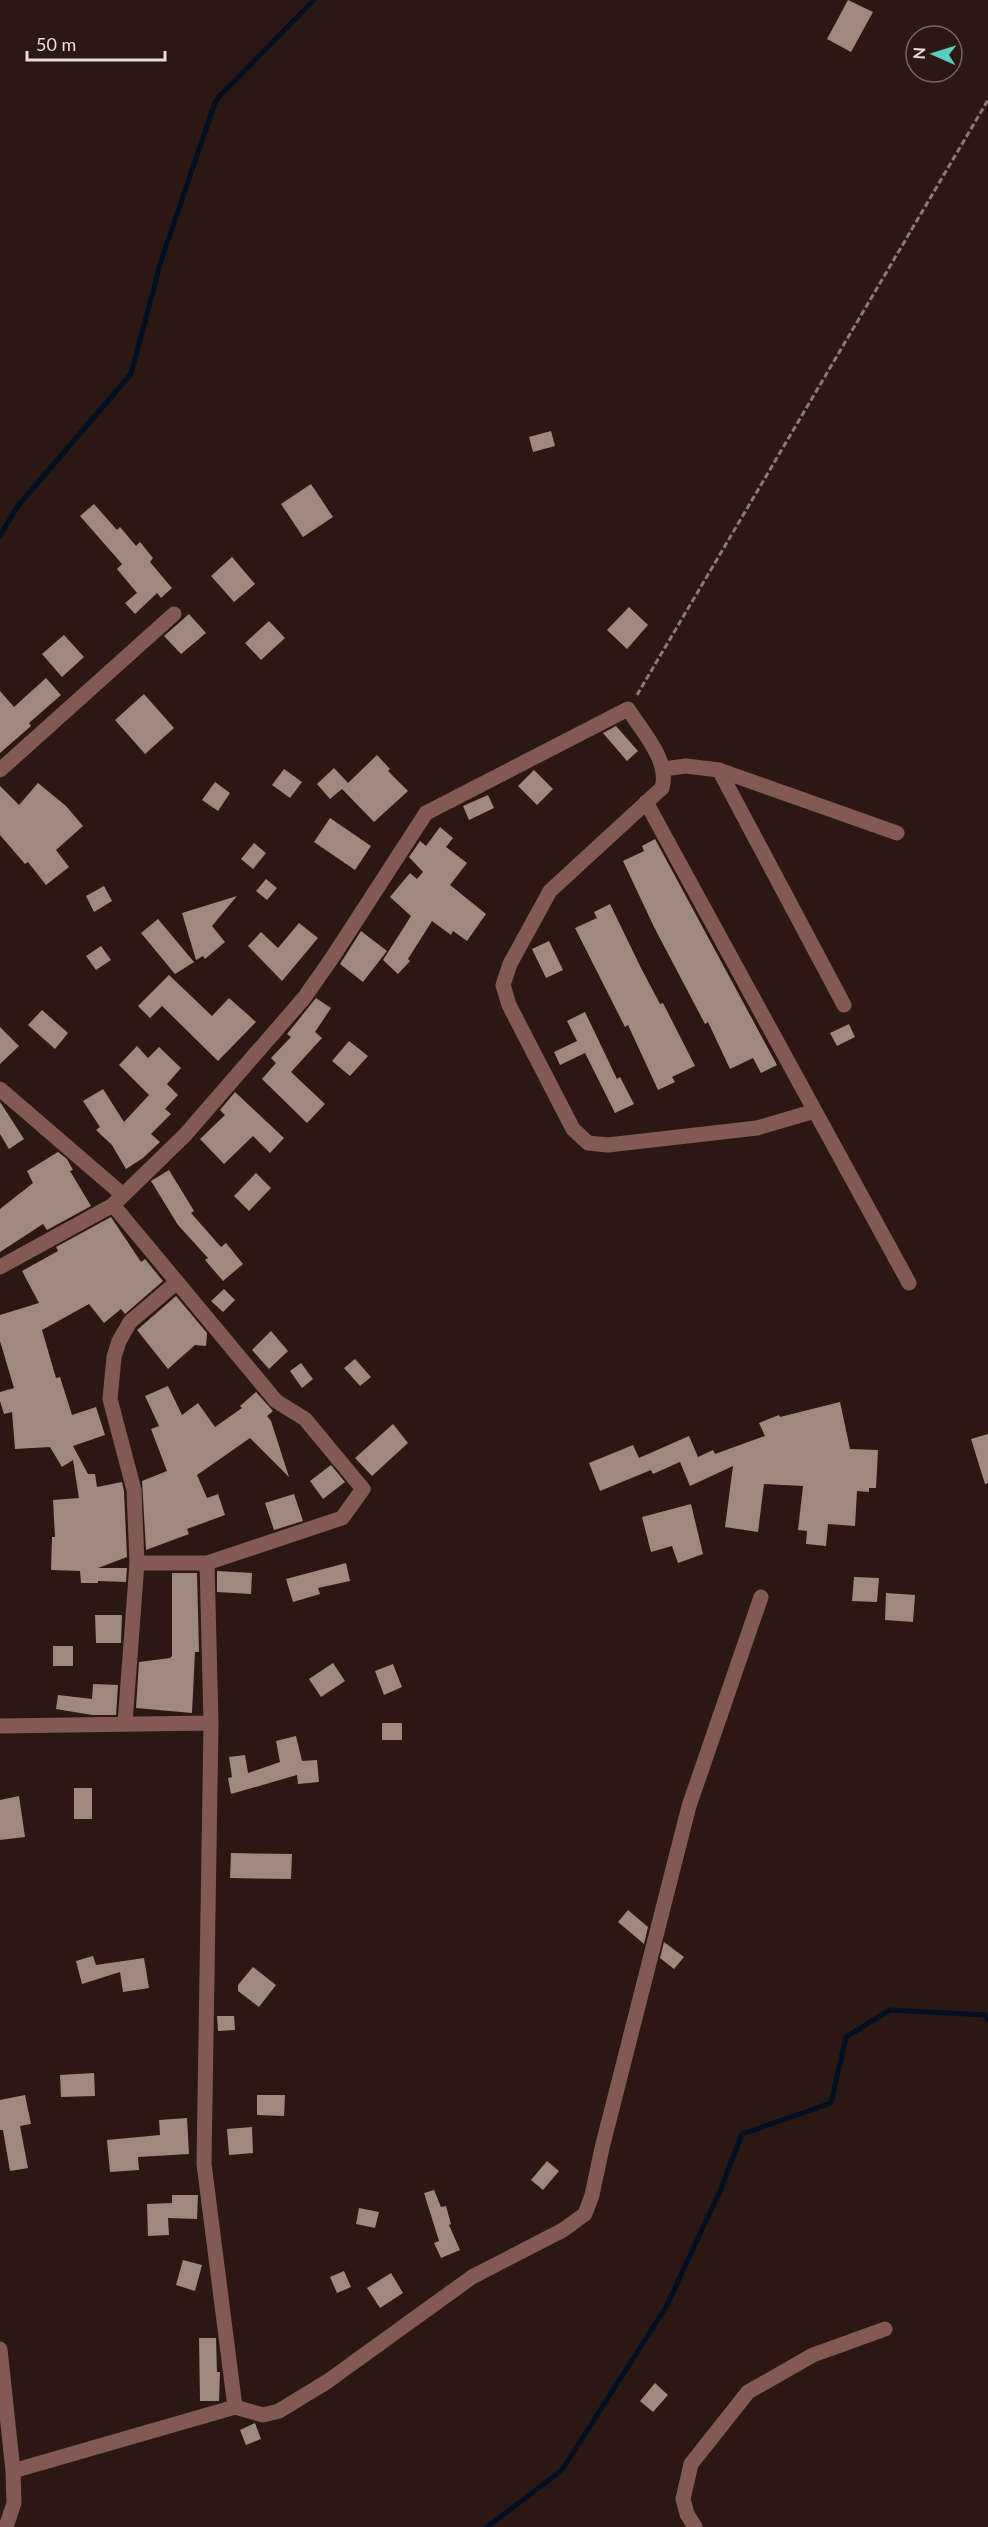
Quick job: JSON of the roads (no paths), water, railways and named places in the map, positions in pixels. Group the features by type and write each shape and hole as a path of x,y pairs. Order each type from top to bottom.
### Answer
{"street":[{"path":"0,770 174,614"},
{"path":"0,1267 118,1200 186,1135 304,998 333,958 426,813 628,709 663,769 662,788 550,891 510,964 504,985 509,1005 573,1129 588,1143 608,1145 757,1128 815,1111"},
{"path":"663,769 686,766 719,770 897,833"},
{"path":"719,770 844,1005"},
{"path":"646,802 909,1283"},
{"path":"0,1089 118,1200 177,1282 276,1401 305,1419 363,1489 342,1518 207,1563 137,1563"},
{"path":"125,1723 137,1563 134,1490 110,1399 114,1357 119,1341 130,1322 177,1282"},
{"path":"207,1563 210,1723 204,2164 235,2407"},
{"path":"13,2471 235,2407 263,2415 279,2411 328,2381 472,2277 563,2230 585,2214 592,2194 689,1806 761,1597"},
{"path":"0,1726 210,1723"},
{"path":"695,2527 687,2514 683,2499 691,2464 748,2392 813,2355 885,2330"},
{"path":"0,2349 13,2471 14,2503 6,2527"}],"waterway":[{"path":"0,536 17,507 131,374 161,261 216,100 314,0"},
{"path":"487,2527 562,2470 666,2307 720,2191 742,2134 831,2103 846,2037 890,2010 985,2015 988,2020"}]}
